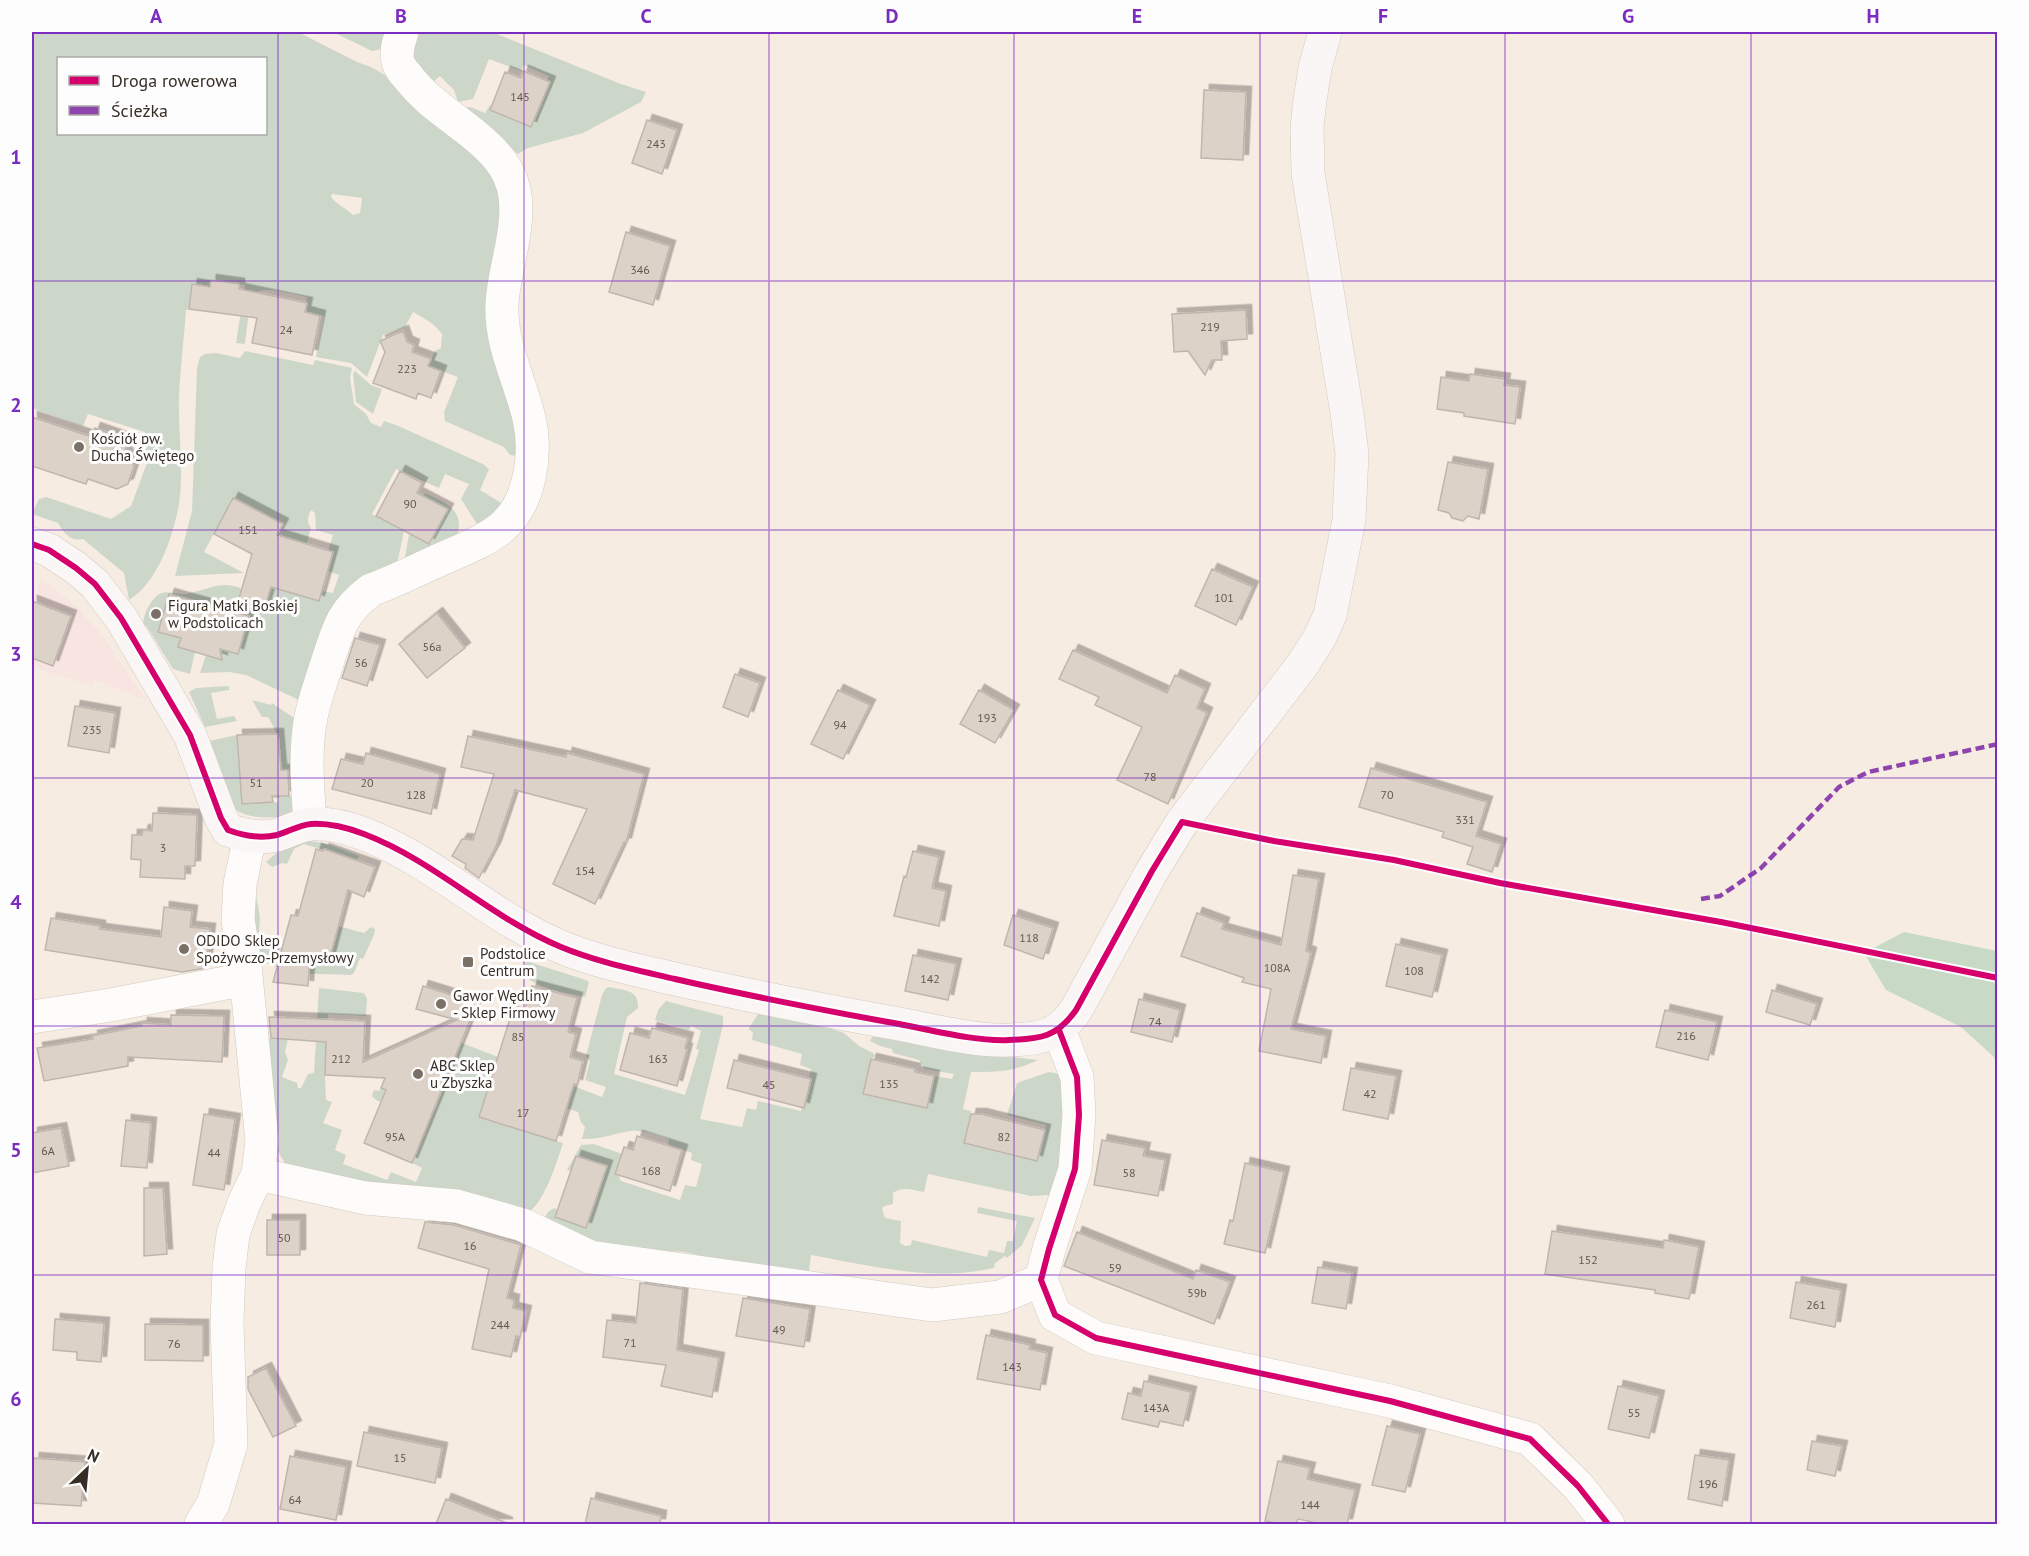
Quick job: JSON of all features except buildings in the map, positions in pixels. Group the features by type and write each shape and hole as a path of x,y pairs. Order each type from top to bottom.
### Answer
{"street":[{"path":"310,824 307,773 311,719 344,615 371,590 484,540 504,526 527,486 532,465 534,445 529,419 501,329 502,302 514,237 515,194 511,180 505,166 494,154 414,86 399,65 396,50 402,32"},
{"path":"32,544 49,550 76,568 95,584 121,618 190,735 223,825 228,830 250,836 278,834 310,824 329,824 366,835 415,859 520,927 560,947 627,968 851,1015 985,1039 1033,1038 1059,1030 1076,1010 1152,871 1182,822 1303,664 1320,637 1330,615 1349,520 1352,454 1308,173 1310,100 1324,32"},
{"path":"201,1524 213,1504 231,1444 227,1323 229,1268 233,1234 258,1174 262,1141 238,919 240,884 250,836"},
{"path":"32,1017 111,1005 246,979"},
{"path":"1059,1030 1077,1077 1079,1115 1075,1168 1041,1280 1055,1315 1096,1338 1292,1382 1390,1401 1530,1439 1578,1486 1608,1524"},
{"path":"258,1174 364,1198 456,1206 523,1225 590,1257 932,1305 1000,1297 1041,1280"}],"shaded area":[{"path":"41,578 84,613 82,615 99,631 146,700 94,680 93,686 32,667 32,607"}],"green space":[{"path":"32,32 298,32 397,82 503,179 511,391 518,456 510,455 504,447 445,421 444,412 458,377 428,366 435,351 441,348 442,334 432,324 413,312 405,327 383,335 367,377 351,363 316,357 324,316 305,312 307,297 273,290 256,293 249,310 245,344 236,343 245,285 211,280 210,287 192,285 189,309 186,310 180,387 179,504 163,558 148,582 129,600 124,573 83,539 71,538 58,523 32,514 39,499 46,497 111,519 131,506 147,463 140,451 145,432 88,414 83,426 32,408","holes":["332,194 362,198 360,213 353,215 331,197"]},
{"path":"333,32 393,32 387,48 372,51"},
{"path":"411,32 492,32 646,92 641,102 583,133 528,148 518,154 460,108 471,107 485,113 490,105 532,120 549,76 524,65 521,71 489,59 473,99 458,102 454,90 440,76 426,88 415,72"},
{"path":"245,351 313,365 315,360 352,368 350,378 354,404 366,414 371,423 381,427 384,421 396,425 483,464 489,469 480,490 503,504 516,492 482,532 461,499 469,484 445,474 439,488 396,469 372,514 404,531 397,564 373,581 303,702 246,675 229,672 200,673 209,646 238,654 249,616 169,594 158,631 181,638 179,647 195,652 190,674 173,669 143,624 150,604 164,592 186,594 221,585 235,586 242,589 237,605 257,586 278,586 280,590 319,601 322,591 333,593 339,575 327,571 328,551 333,535 316,530 315,513 311,510 308,517 311,528 303,558 233,498 204,552 244,573 175,576 192,511 197,368 200,357 216,353 240,358"},
{"path":"355,371 371,385 382,389 373,414 356,402 353,374"},
{"path":"425,493 445,503 455,512 459,525 458,534 404,563 409,534 430,544 448,510 423,496"},
{"path":"229,686 229,690 211,693 217,719 234,716 237,721 205,727 189,692 196,688"},
{"path":"252,700 271,705 272,703 297,720 297,814 257,817 234,809 209,741 237,735 242,804 278,802 278,796 294,796 294,771 278,770 280,748 275,730 268,717 262,717"},
{"path":"309,839 359,856 357,860 304,844 294,849 287,864 272,867 266,862 280,850"},
{"path":"255,890 260,917 259,935 282,949 329,961 338,926 364,933 371,927 375,929 363,959 360,958 354,973 351,975 297,972 271,965 261,958 253,949"},
{"path":"1904,932 1997,951 1997,1067 1994,1057 1961,1027 1886,990 1864,953"},
{"path":"526,961 586,980 589,982 585,997 535,983 522,973"},
{"path":"610,987 634,994 638,1002 638,1008 627,1017 614,1074 685,1095 699,1050 696,1049 701,1031 691,1026 689,1030 655,1020 658,1010 666,1001 723,1016 723,1025 700,1119 742,1127 747,1108 756,1110 758,1101 801,1111 811,1069 800,1065 802,1054 752,1040 753,1032 749,1028 758,1014 826,1027 844,1033 875,1056 871,1059 863,1094 927,1108 934,1076 952,1079 954,1074 925,1069 919,1060 893,1053 892,1049 870,1041 872,1037 881,1036 978,1053 1038,1060 1005,1070 971,1072 963,1109 971,1111 964,1142 1037,1161 1046,1125 1007,1115 1017,1083 1049,1072 1059,1074 1074,1116 1050,1195 1031,1196 928,1174 924,1192 908,1189 897,1191 893,1193 893,1204 882,1208 885,1218 901,1221 900,1243 905,1246 911,1245 912,1240 987,1257 989,1250 1004,1253 1007,1241 1013,1241 1017,1221 977,1213 978,1207 1035,1218 1022,1245 1007,1258 1005,1256 995,1263 994,1268 971,1272 902,1271 811,1255 808,1278 685,1252 600,1247 544,1219 554,1208 586,1227 607,1167 582,1158 576,1172 567,1170 581,1145 594,1144 622,1154 624,1161 619,1177 621,1181 680,1200 685,1185 696,1187 702,1164 691,1160 692,1153 668,1145 669,1139 655,1134 631,1131 582,1139 585,1127 578,1112 490,1083 479,1117 563,1143 545,1191 528,1213 288,1169 274,1144 261,1038 288,1039 285,1052 288,1060 282,1077 297,1083 298,1088 301,1088 308,1074 314,1073 319,988 364,993 367,999 366,1016 328,1014 326,1100 332,1102 323,1123 342,1130 335,1150 346,1155 343,1164 387,1180 391,1172 416,1182 422,1168 412,1163 429,1122 376,1100 372,1096 374,1090 379,1091 381,1088 435,1110 454,1060 441,1035 602,1097 606,1087 585,1080 590,1061 586,1056 602,995 606,988"}],"marked path":[{"path":"1701,899 1720,896 1761,868 1839,787 1868,772 1998,744"}],"cycle path":[{"path":"32,544 49,550 76,568 95,584 121,618 190,735 221,818 228,830 264,837 318,824 338,826 358,832 390,845 415,859 511,921 561,947 617,965 701,985 965,1037 1009,1040 1047,1035 1062,1026 1076,1010 1152,871 1182,822 1274,841 1394,860 1500,883 1721,922 1998,978"},
{"path":"1059,1030 1077,1077 1079,1115 1075,1169 1041,1280 1055,1315 1096,1338 1390,1401 1530,1439 1578,1486 1608,1524"}],"place":[{"name":"Kościół pw. Ducha Świętego","path":"79,447"},
{"name":"Figura Matki Boskiej w Podstolicach","path":"156,614"},
{"name":"ODIDO Sklep Spożywczo-Przemysłowy","path":"184,949"},
{"name":"Podstolice Centrum","path":"468,962"},
{"name":"Gawor Wędliny - Sklep Firmowy","path":"441,1004"},
{"name":"ABC Sklep u Zbyszka","path":"418,1074"}]}
